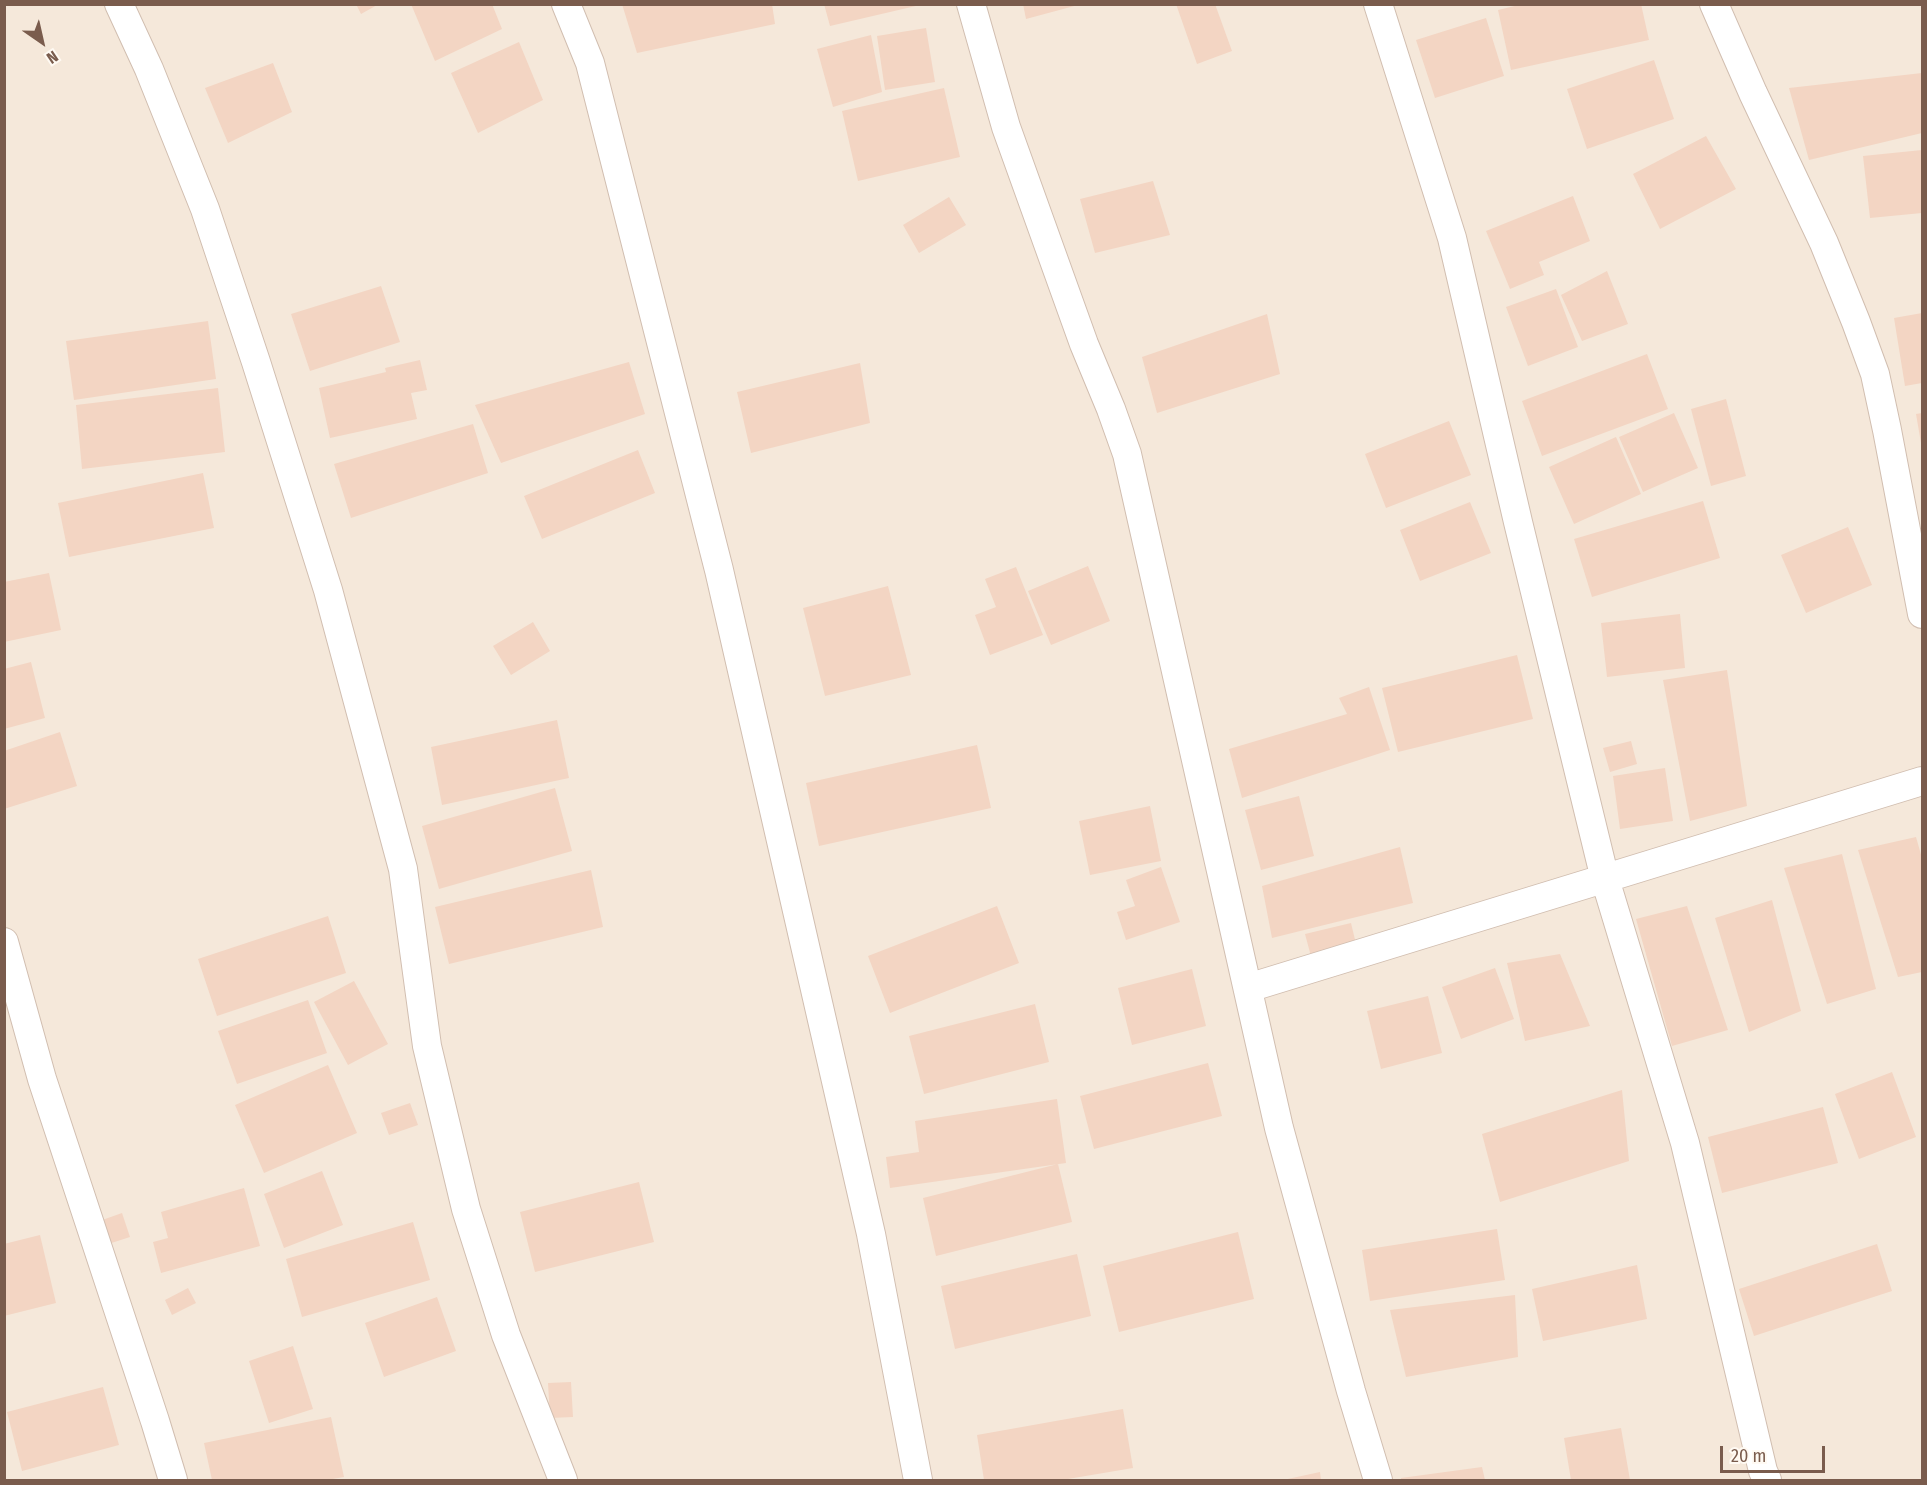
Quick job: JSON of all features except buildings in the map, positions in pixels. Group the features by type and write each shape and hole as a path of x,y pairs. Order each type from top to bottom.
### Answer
{"street":[{"path":"119,4 149,69 205,209 260,373 328,590 403,869 428,1046 466,1209 506,1335 564,1480"},
{"path":"566,4 590,63 719,570 871,1234 918,1480"},
{"path":"971,4 1006,127 1084,344 1127,454 1280,1128 1377,1480"},
{"path":"1378,4 1452,238 1605,879 1685,1143 1762,1471 1767,1480"},
{"path":"1714,4 1824,243 1875,374 1923,614"},
{"path":"1248,988 1923,781"},
{"path":"4,942 42,1079 173,1480"}],"shaded area":[{"path":"5,5 1922,5 1922,1480 5,1480"}]}
